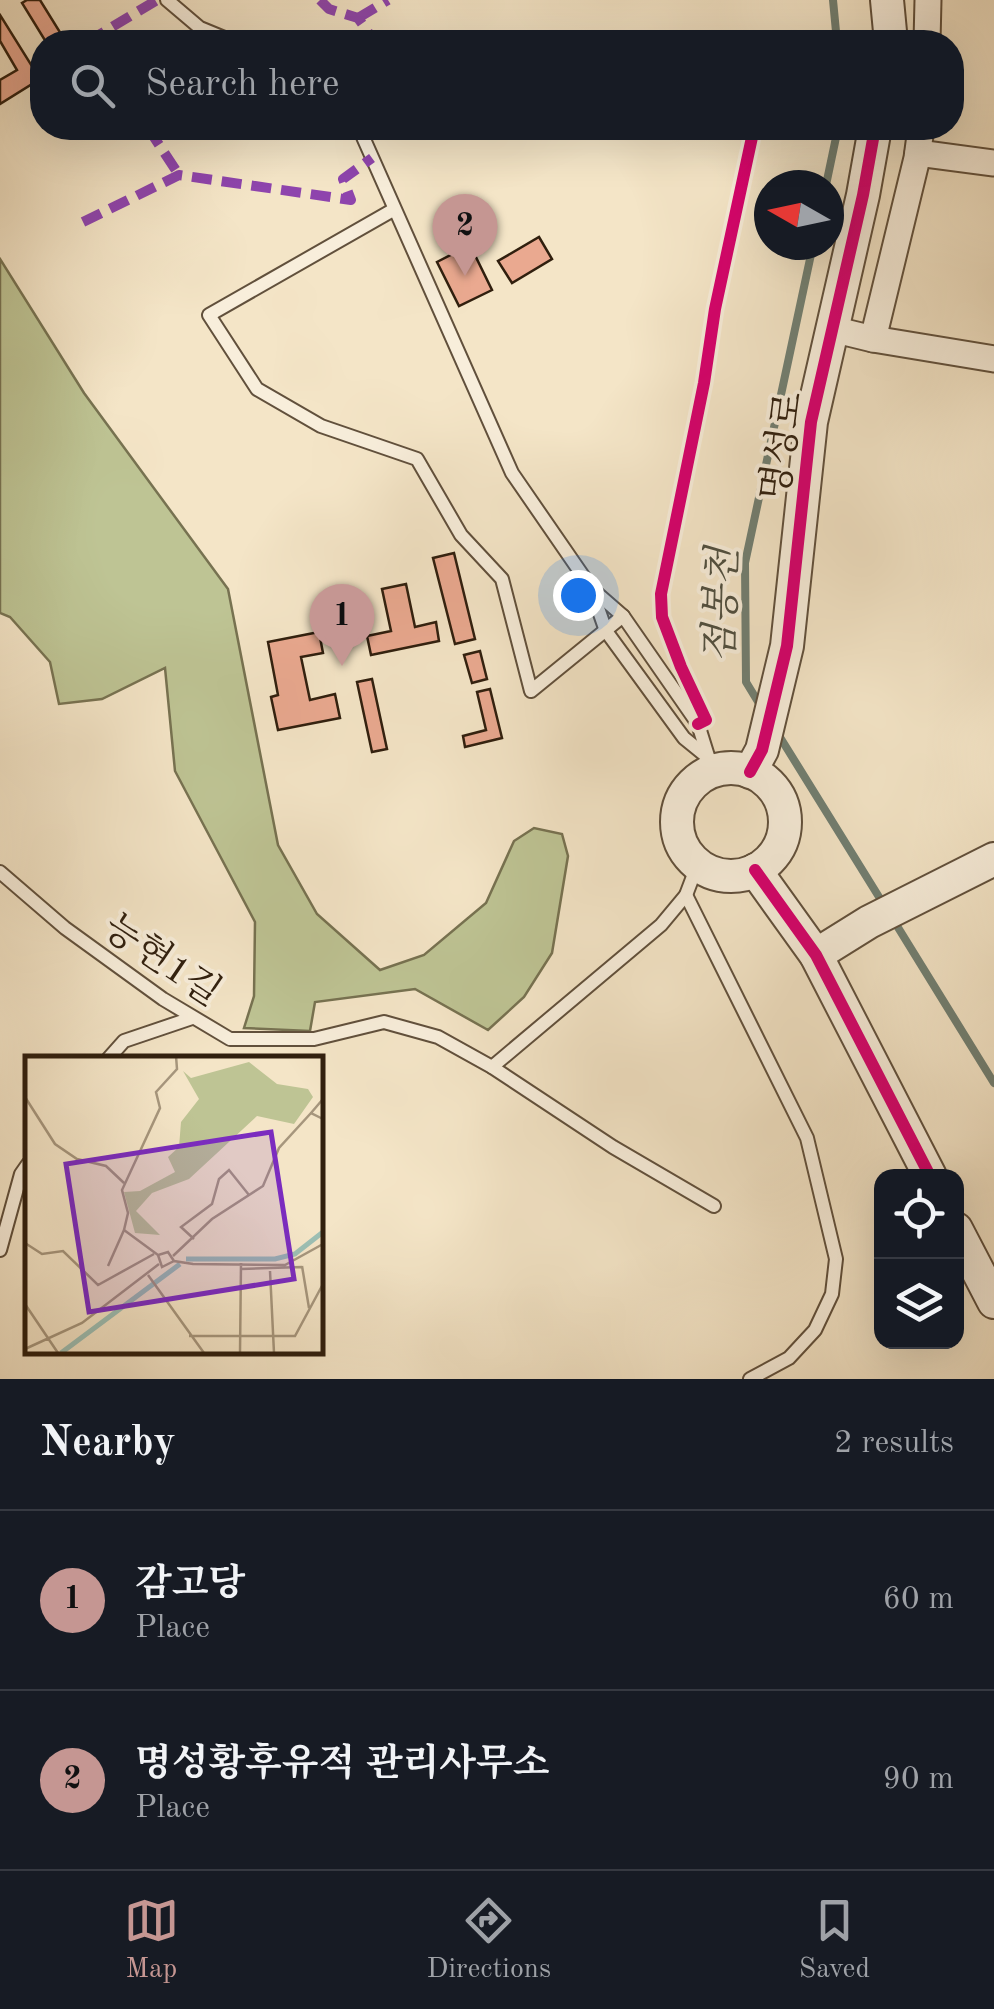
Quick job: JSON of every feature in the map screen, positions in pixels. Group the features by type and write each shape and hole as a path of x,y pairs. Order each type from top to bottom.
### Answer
{"street":[{"path":"887,0 890,30"},
{"path":"928,0 928,30"},
{"name":"명성로","path":"756,761 787,646 811,422 873,140"},
{"path":"873,338 919,140 994,164"},
{"path":"832,329 994,358"},
{"path":"756,761 758,775 781,802 783,838 775,854 746,874 711,873 692,881 678,834 677,816 682,799 712,766 724,768 756,761"},
{"path":"816,955 869,922 994,859"},
{"path":"755,870 816,955 926,1169"},
{"path":"964,1244 994,1302"}],"lane":[{"path":"167,0 205,30"},
{"path":"364,140 512,473 592,589 623,616 698,724 712,766"},
{"path":"394,210 209,315 257,389 321,426 418,460 461,534 502,580 532,692 623,616"},
{"path":"592,589 606,631 684,738 712,766"},
{"name":"능현1길","path":"0,872 65,928 192,1018 230,1039 314,1039 384,1022 438,1036 492,1067 612,1148 714,1206"},
{"path":"492,1067 661,925 692,881"},
{"path":"692,881 807,1138 836,1259 832,1294 815,1330 789,1358 750,1379"},
{"path":"111,1056 124,1041 192,1018"},
{"path":"0,1250 25,1169"}],"green space":[{"path":"0,259 84,393 228,589 278,845 317,914 380,970 424,955 486,903 514,841 534,828 562,834 568,856 552,953 524,997 488,1030 415,989 315,1002 310,1031 244,1028 254,996 255,922 175,771 165,668 102,699 59,704 50,662 10,617 0,613"}],"building":[{"path":"40,0 59,30 39,30 22,3"},
{"path":"0,15 30,63 30,85 0,104 0,80 17,70 0,41"},
{"path":"539,237 552,259 512,283 498,261"},
{"path":"470,245 492,290 459,306 437,262"},
{"path":"454,553 475,639 455,644 433,558"},
{"path":"406,584 415,627 436,622 439,641 371,655 367,636 391,631 382,589"},
{"path":"319,632 323,653 301,657 310,700 335,694 340,718 278,730 271,697 278,695 268,642"},
{"path":"480,651 487,679 472,683 464,655"},
{"path":"372,679 387,749 372,752 357,682"},
{"path":"490,689 502,738 465,747 463,736 486,730 477,692"}],"waterway":[{"name":"점봉천","path":"833,0 836,30"},
{"name":"점봉천","path":"829,170 835,140"},
{"name":"점봉천","path":"760,705 746,682 745,563 810,260"},
{"name":"점봉천","path":"778,734 884,905"},
{"name":"점봉천","path":"894,921 994,1083"}],"marked path":[{"path":"107,30 157,0"},
{"path":"320,0 329,9 358,18 366,30"},
{"path":"358,18 388,0"},
{"path":"156,140 179,175"},
{"path":"83,222 179,175 351,200 343,179 372,158"}],"cycle path":[{"path":"698,724 706,720 662,617 661,594 751,140"},
{"path":"750,772 762,750 787,646 811,422 873,140"},
{"path":"755,870 816,955 926,1169"}],"place":[{"name":"명성황후유적 관리사무소","path":"465,276"},
{"name":"감고당","path":"342,666"}]}
